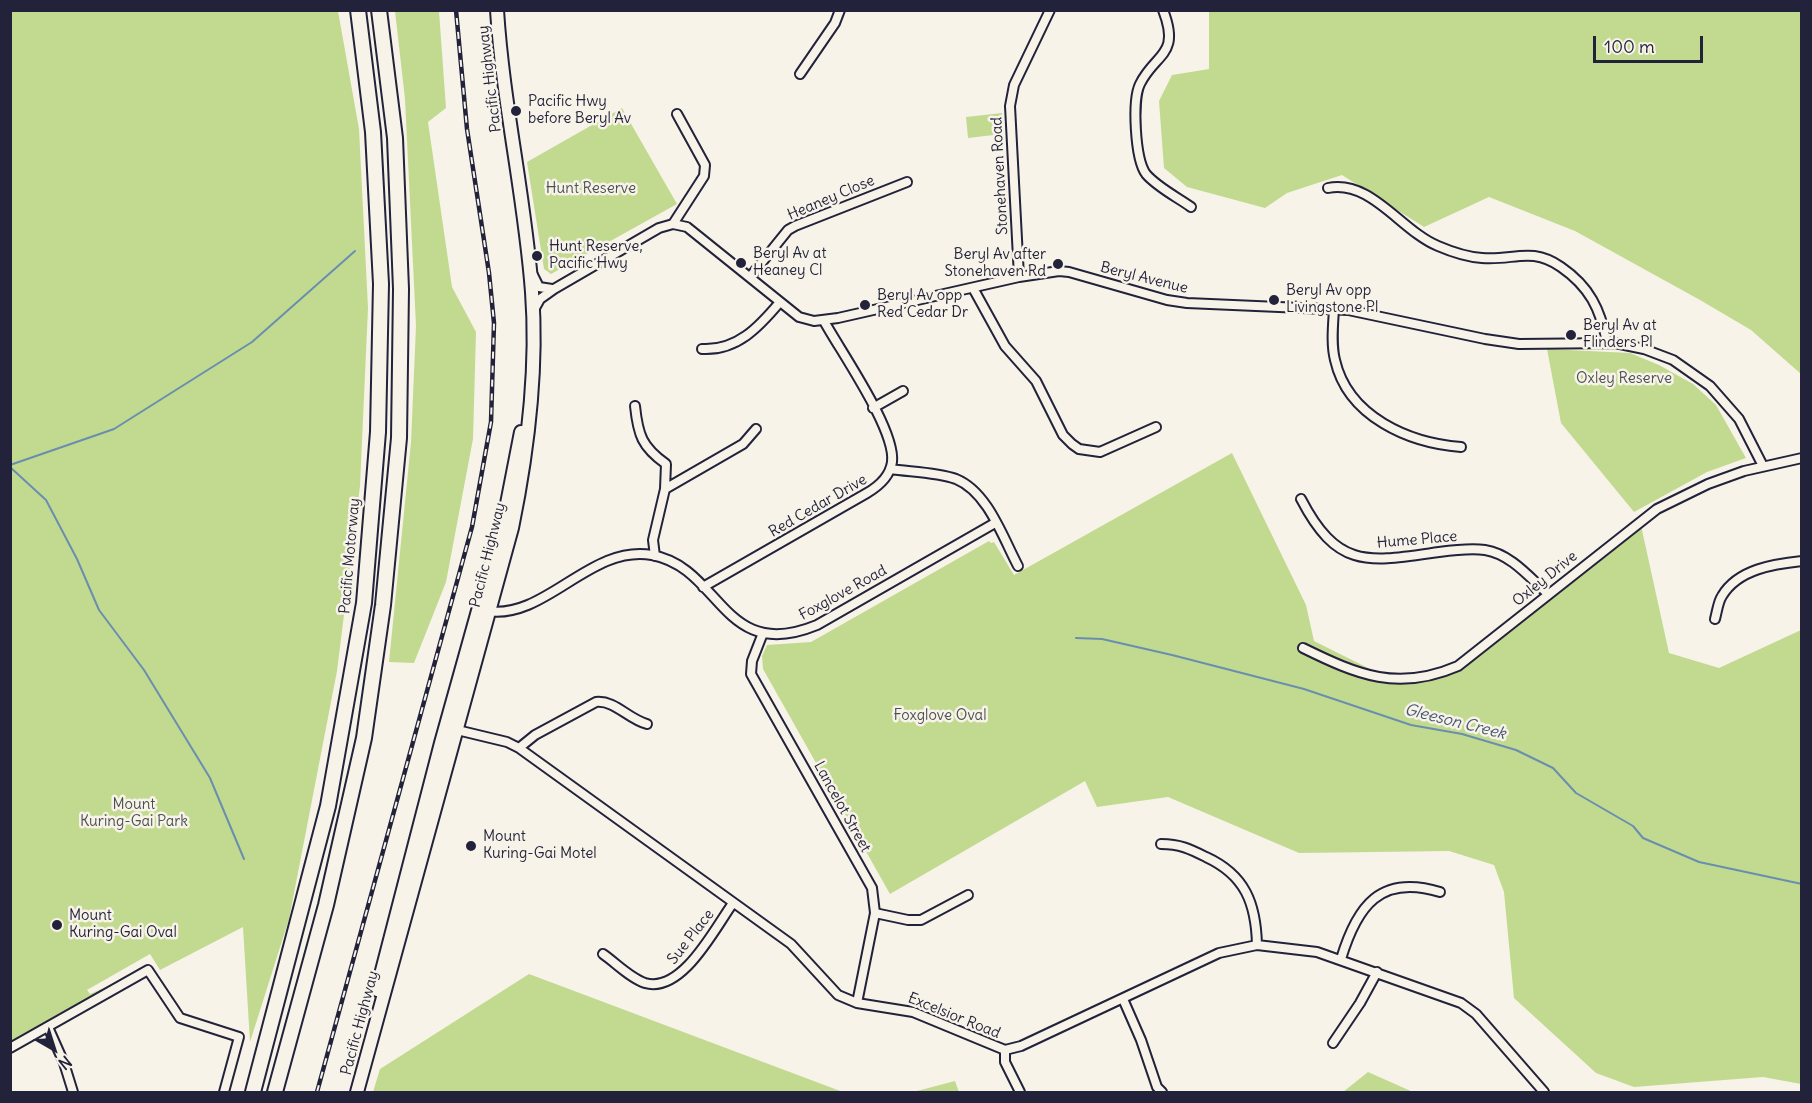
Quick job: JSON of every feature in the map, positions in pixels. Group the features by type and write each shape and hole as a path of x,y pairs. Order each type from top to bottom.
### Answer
{"highway":[{"name":"Pacific Motorway","path":"253,1092 328,806 363,603 378,432 381,284 373,132 358,10"},
{"path":"275,1092 326,904 364,738 383,605 399,438 401,289 395,138 379,10"}],"main road":[{"name":"Pacific Highway","path":"350,1092 484,610 519,448 526,360 522,264 497,90 490,10"},
{"name":"Pacific Highway","path":"484,610 512,528 527,450 532,388 533,316 530,268 504,87 497,10"},
{"name":"Pacific Highway","path":"357,1092 451,729"}],"street":[{"path":"800,74 835,23 840,10"},
{"name":"Stonehaven Road","path":"1019,277 1010,106 1014,86 1050,10"},
{"path":"1163,10 1167,29 1167,47 1162,58 1141,82 1135,99 1138,150 1142,166 1150,177 1191,207"},
{"path":"533,316 536,303 554,289 659,228 673,224 704,176 705,165 677,114"},
{"name":"Heaney Close","path":"750,277 788,230 907,183"},
{"path":"1329,188 1342,185 1357,189 1430,243 1457,254 1483,259 1533,254 1560,266 1593,298 1600,314 1606,342"},
{"name":"Beryl Avenue","path":"673,224 687,227 799,317 824,321 1019,277 1069,272 1167,300 1334,309 1362,312 1497,341 1606,342 1644,349 1689,369 1710,386 1735,414 1749,436 1763,466"},
{"path":"530,268 539,287 554,289"},
{"path":"974,288 1005,346 1036,381 1050,412 1072,444 1090,452 1100,452 1156,427"},
{"path":"702,349 718,348 752,334 780,302"},
{"path":"1334,309 1334,360 1340,376 1357,400 1394,432 1441,446 1461,447"},
{"path":"824,321 890,439 890,469 946,476 964,483 980,499 1018,566"},
{"path":"873,408 903,391"},
{"path":"635,406 637,429 648,451 666,464 665,489 653,540 655,556"},
{"path":"665,489 743,444 756,429"},
{"name":"Oxley Drive","path":"1303,648 1378,679 1410,681 1438,675 1458,666 1657,509 1708,484 1763,466 1802,458"},
{"name":"Red Cedar Drive","path":"703,587 867,493 878,486 890,469"},
{"name":"Hume Place","path":"1301,499 1316,526 1333,544 1356,556 1385,560 1457,550 1485,550 1516,564 1548,594"},
{"name":"Foxglove Road","path":"484,610 500,612 536,600 615,557 639,554 655,556 672,562 703,587 732,617 763,633 784,635 817,625 995,523"},
{"path":"1715,619 1722,596 1751,572 1768,565 1802,561"},
{"name":"Lancelot Street","path":"763,633 752,661 751,674 872,888 875,913 857,1003"},
{"path":"519,748 535,735 596,702 606,702 633,719 646,724"},
{"name":"Excelsior Road","path":"451,729 507,742 519,748 797,950 838,995 857,1003 913,1012 1005,1050 1021,1046 1220,953 1257,945 1317,952 1468,1007 1544,1092"},
{"path":"1161,844 1182,844 1224,865 1234,875 1254,909 1257,945"},
{"path":"1341,959 1353,923 1367,904 1375,898 1389,889 1403,887 1424,888 1440,892"},
{"path":"875,913 908,920 921,920 968,895"},
{"name":"Sue Place","path":"603,954 643,982 665,982 684,971 733,903"},
{"path":"10,1048 148,970 180,1018 240,1037 225,1092"},
{"path":"1333,1043 1360,1003 1377,972"},
{"path":"1122,999 1141,1040 1157,1087 1162,1092"},
{"path":"48,1027 64,1063 73,1092"},
{"path":"1005,1050 1005,1062 1020,1092"}],"green space":[{"name":"Mount Kuring-Gai Park","path":"11,11 338,11 359,129 368,308 360,486 337,671 289,919 250,1042 243,927 160,970 150,954 87,990 90,994 124,979 11,1044"},
{"path":"395,11 439,11 446,108 428,122 452,287 476,332 473,439 446,582 414,663 389,662 411,442 416,326 405,99"},
{"path":"1209,11 1801,11 1801,374 1751,330 1700,300 1575,231 1489,197 1424,227 1342,175 1287,193 1265,208 1187,187 1164,168 1159,101 1172,75 1209,69"},
{"name":"Hunt Reserve","path":"622,108 677,204 551,274 544,269 527,162"},
{"path":"1002,113 1002,134 968,138 966,117"},
{"name":"Oxley Reserve","path":"1547,349 1630,353 1659,365 1693,384 1716,405 1746,458 1707,472 1634,512 1561,423"},
{"name":"Foxglove Oval","path":"1232,453 1306,605 1314,641 1380,674 1414,678 1455,668 1640,521 1669,653 1719,668 1801,630 1801,1084 1763,1077 1634,1087 1596,1073 1514,998 1504,892 1494,865 1449,851 1299,853 1168,797 1097,807 1085,781 890,894 763,669 762,656 767,645 811,642 989,541 994,542 1014,575"},
{"path":"529,974 843,1092 373,1092 380,1069"},
{"path":"1368,1072 1413,1092 1343,1092"},
{"path":"955,1081 959,1092 913,1092"}],"waterway":[{"path":"10,465 114,429 252,342 355,251"},
{"path":"10,467 46,500 77,559 99,610 144,670 210,778 244,859"},
{"name":"Gleeson Creek","path":"1076,638 1102,639 1172,655 1304,689 1411,725 1462,734 1516,750 1553,768 1576,793 1633,826 1643,838 1699,862 1802,884"}],"railway":[{"path":"317,1092 472,527 491,422 494,323 489,273 467,129 456,10"}],"place":[{"name":"Pacific Hwy before Beryl Av","path":"516,111"},
{"name":"Hunt Reserve, Pacific Hwy","path":"537,256"},
{"name":"Beryl Av at Heaney Cl","path":"741,263"},
{"name":"Beryl Av after Stonehaven Rd","path":"1058,264"},
{"name":"Beryl Av opp Livingstone Pl","path":"1274,300"},
{"name":"Beryl Av opp Red Cedar Dr","path":"865,305"},
{"name":"Beryl Av at Flinders Pl","path":"1571,335"},
{"name":"Mount Kuring-Gai Motel","path":"471,846"},
{"name":"Mount Kuring-Gai Oval","path":"57,925"}]}
